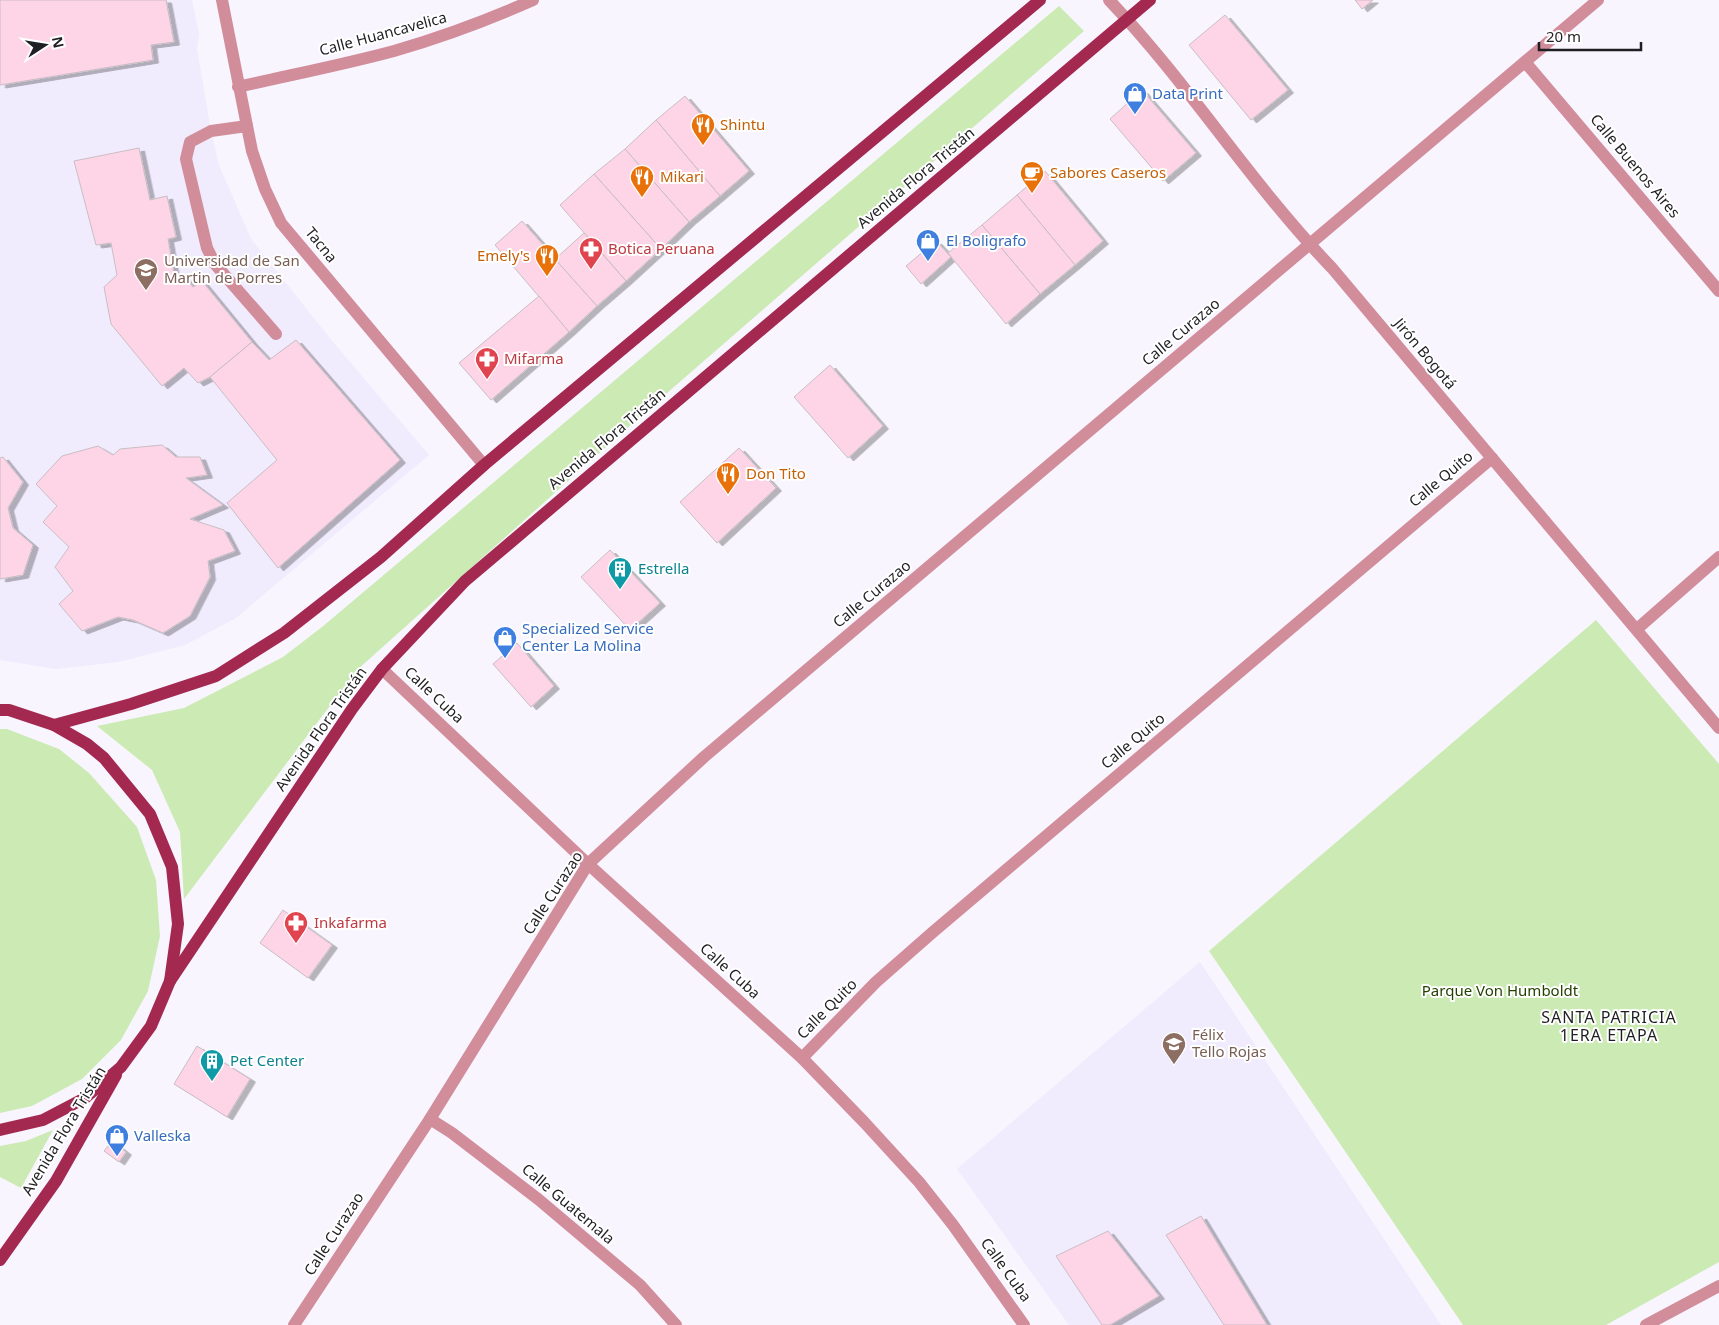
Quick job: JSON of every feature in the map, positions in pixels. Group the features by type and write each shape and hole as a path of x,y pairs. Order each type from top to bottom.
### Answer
{"main road":[{"path":"54,725 130,704 216,676 292,627 381,557 484,465 1040,0"},
{"name":"Avenida Flora Tristán","path":"170,981 342,725 382,669 465,581 1150,0"},
{"path":"0,710 9,710 54,725 87,744 104,758 150,814 172,867 178,924 170,981 151,1026 121,1067 85,1098 43,1120 0,1130"},
{"name":"Avenida Flora Tristán","path":"0,1260 56,1182 121,1067"}],"street":[{"name":"Tacna","path":"222,0 252,151 281,223 484,465"},
{"name":"Calle Huancavelica","path":"238,87 394,51 463,28 533,0"},
{"name":"Jirón Bogotá","path":"1109,0 1309,245 1332,268 1719,728"},
{"name":"Calle Curazao","path":"294,1325 430,1119 588,864 704,757 1598,0"},
{"name":"Calle Buenos Aires","path":"1525,62 1719,291"},
{"path":"247,126 211,131 190,142 186,159 207,248 215,264 276,334"},
{"name":"Calle Quito","path":"802,1058 876,982 933,932 1492,458"},
{"path":"1637,629 1719,557"},
{"name":"Calle Cuba","path":"382,669 588,864 802,1058 919,1182 958,1232 1024,1325"},
{"name":"Calle Guatemala","path":"430,1119 452,1133 538,1199 640,1285 676,1325"},
{"path":"1646,1325 1719,1286"}],"shaded area":[{"name":"Universidad de San Martin de Porres","path":"0,0 192,0 199,34 197,49 211,131 219,165 251,239 333,342 429,455 236,618 185,645 118,662 56,669 0,660"},
{"name":"Félix Tello Rojas","path":"1200,962 1441,1325 1069,1325 957,1169"}],"green space":[{"path":"1059,6 1084,31 644,413 357,670 184,899 180,832 152,770 97,726 184,708 283,657 322,627"},
{"name":"Parque Von Humboldt","path":"1596,620 1719,764 1719,1262 1606,1325 1463,1325 1209,951"},
{"path":"0,729 7,729 59,749 89,773 137,827 156,880 160,936 148,991 121,1040 82,1079 32,1106 0,1113"},
{"path":"53,1130 21,1188 0,1177 0,1146 26,1141"}],"building":[{"path":"0,0 166,0 174,42 151,45 153,60 0,85"},
{"path":"1355,0 1373,0 1362,9"},
{"path":"1225,15 1288,90 1251,120 1189,45"},
{"path":"1142,90 1196,153 1163,181 1110,119"},
{"name":"Shintu","path":"685,96 749,171 720,196 656,120"},
{"path":"656,120 720,196 689,222 625,149"},
{"path":"139,148 150,200 167,196 176,237 168,239 174,274 182,274 193,287 202,281 252,342 210,377 198,383 184,368 162,386 111,324 104,287 117,275 111,243 96,245 74,161"},
{"name":"Mikari","path":"625,149 689,222 661,249 594,174"},
{"path":"1045,171 1103,241 1075,265 1017,195"},
{"path":"594,174 661,249 626,281 560,205"},
{"path":"1017,195 1075,265 1040,294 982,225"},
{"name":"Emely's","path":"522,221 597,306 569,332 495,245"},
{"path":"982,225 1040,294 1006,324 948,253"},
{"name":"Botica Peruana","path":"584,233 626,281 597,306 555,259"},
{"name":"El Boligrafo","path":"936,241 951,257 921,284 906,266"},
{"path":"539,296 569,332 491,400 459,363"},
{"path":"296,340 400,460 278,568 227,503 277,460 210,377 252,342 269,360"},
{"path":"830,365 883,426 848,458 794,397"},
{"path":"162,445 176,457 200,457 207,475 186,478 223,505 190,519 224,530 235,551 208,561 210,577 190,616 163,633 133,620 118,617 82,631 59,604 73,591 55,567 69,547 43,522 57,506 36,484 62,456 98,446 113,455 120,449"},
{"name":"Don Tito","path":"739,448 776,488 717,543 680,502"},
{"path":"3,457 23,482 8,508 13,528 33,545 23,575 0,579 0,458"},
{"name":"Estrella","path":"610,550 660,603 630,630 581,577"},
{"path":"517,643 554,686 531,707 493,664"},
{"name":"Inkafarma","path":"283,910 332,945 308,978 260,943"},
{"name":"Pet Center","path":"197,1046 250,1079 227,1117 174,1084"},
{"name":"Valleska","path":"112,1141 126,1152 119,1162 104,1151"},
{"path":"1201,1216 1267,1325 1224,1325 1166,1235"},
{"path":"1108,1231 1159,1296 1110,1325 1102,1325 1056,1256"}],"place":[{"name":"Data Print","path":"1135,115"},
{"name":"Shintu","path":"703,146"},
{"name":"Sabores Caseros","path":"1032,194"},
{"name":"Mikari","path":"642,198"},
{"name":"El Boligrafo","path":"928,262"},
{"name":"Botica Peruana","path":"591,270"},
{"name":"Emely's","path":"547,277"},
{"name":"Universidad de San Martin de Porres","path":"146,291"},
{"name":"Mifarma","path":"487,380"},
{"name":"Don Tito","path":"728,495"},
{"name":"Estrella","path":"620,590"},
{"name":"Specialized Service Center La Molina","path":"505,659"},
{"name":"Inkafarma","path":"296,944"},
{"name":"Félix Tello Rojas","path":"1174,1065"},
{"name":"Pet Center","path":"212,1082"},
{"name":"Valleska","path":"117,1157"}],"district":[{"name":"SANTA PATRICIA 1ERA ETAPA","path":"1609,1026"}]}
